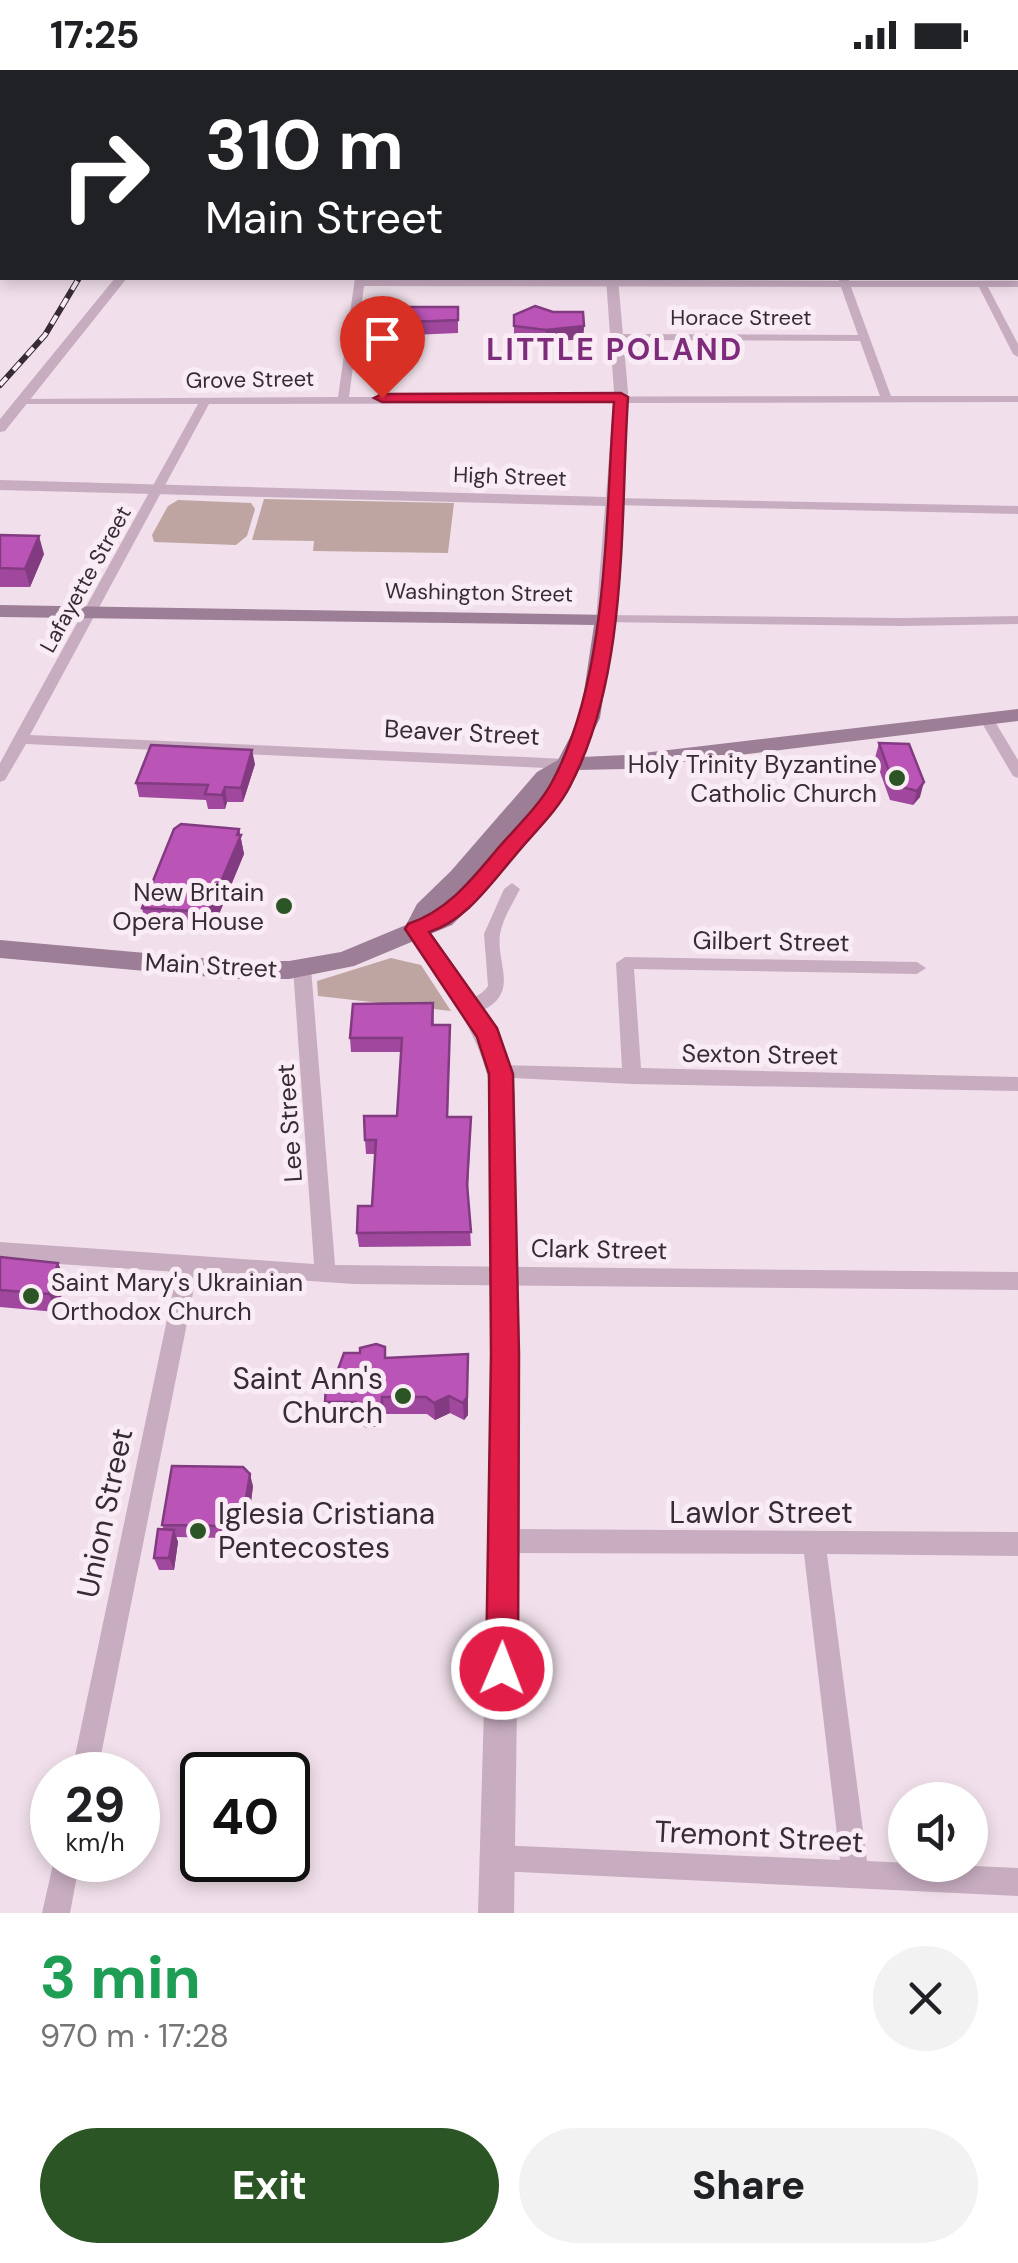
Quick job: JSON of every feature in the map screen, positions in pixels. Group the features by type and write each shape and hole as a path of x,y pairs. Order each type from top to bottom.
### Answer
{"main road":[{"name":"Washington Street","path":"0,611 605,619"},
{"name":"Main Street","path":"0,949 218,969 302,968 362,954 442,920 474,890 559,788 589,721 605,619"},
{"name":"Beaver Street","path":"567,764 626,762 1018,715"}],"street":[{"path":"0,428 119,280"},
{"path":"343,398 360,280 1018,284"},
{"path":"605,619 621,397 612,280"},
{"path":"844,281 886,398"},
{"path":"982,284 1018,354"},
{"name":"Horace Street","path":"617,337 865,338"},
{"name":"Grove Street","path":"22,401 1018,399"},
{"name":"Lafayette Street","path":"0,777 206,400"},
{"name":"High Street","path":"0,485 1018,510"},
{"name":"Washington Street","path":"605,619 1018,620"},
{"path":"986,718 1018,773"},
{"name":"Beaver Street","path":"20,738 567,764"},
{"path":"470,1008 492,998 497,990 492,937 512,889"},
{"path":"416,929 491,1040 500,1072 504,1541 496,1913"},
{"name":"Gilbert Street","path":"632,1076 625,964 916,968"},
{"name":"Lee Street","path":"302,968 325,1274"},
{"name":"Sexton Street","path":"500,1072 1018,1084"},
{"name":"Clark Street","path":"0,1251 325,1274 1018,1281"},
{"name":"Union Street","path":"89,1752 188,1264"},
{"name":"Lawlor Street","path":"504,1541 1018,1544"},
{"path":"814,1544 855,1874"},
{"name":"Tremont Street","path":"498,1858 1018,1882"},
{"path":"56,1913 62,1882"}],"shaded area":[{"path":"264,499 454,503 448,553 313,551 314,541 252,540"},
{"path":"178,500 251,503 255,509 247,536 236,545 154,542 152,535 168,506"},
{"path":"391,958 421,965 451,1011 318,996 317,981"}],"building":[{"path":"535,306 553,312 583,312 584,326 546,330 514,326 514,315"},
{"path":"380,307 458,307 458,320 411,322 406,354 375,354"},
{"path":"0,535 39,536 25,569 0,568"},
{"path":"879,743 909,744 924,782 917,791 894,785"},
{"path":"151,745 252,750 241,788 225,787 222,795 205,794 208,785 136,783"},
{"path":"181,824 239,829 237,835 241,835 208,912 142,908 174,829"},
{"path":"433,1003 432,1025 450,1025 447,1117 471,1117 467,1184 471,1232 357,1233 358,1206 372,1206 376,1140 365,1140 364,1116 397,1116 402,1038 350,1038 353,1004"},
{"path":"0,1257 58,1263 49,1294 0,1290"},
{"path":"376,1344 385,1347 385,1358 468,1354 467,1397 463,1403 449,1396 434,1403 426,1397 382,1397 382,1408 364,1411 356,1408 356,1402 325,1402 326,1386 332,1386 344,1353 360,1353 360,1348"},
{"name":"Iglesia Cristiana Pentecostes","path":"172,1466 243,1467 250,1474 245,1505 235,1505 234,1512 225,1512 223,1526 162,1525"},
{"path":"158,1529 174,1530 169,1558 154,1558"}],"railway":[{"path":"0,385 45,335 78,280"}],"place":[{"name":"Holy Trinity Byzantine Catholic Church","path":"897,778"},
{"name":"New Britain Opera House","path":"284,906"},
{"name":"Saint Mary's Ukrainian Orthodox Church","path":"31,1296"},
{"name":"Saint Ann's Church","path":"403,1396"},
{"name":"Iglesia Cristiana Pentecostes","path":"198,1531"}],"district":[{"name":"LITTLE POLAND","path":"615,350"}],"route":[{"path":"382,398 621,397 606,610 594,700 585,733 567,764 559,788 478,885 442,920 416,929 488,1034 501,1074 505,1354 502,1669"}]}
